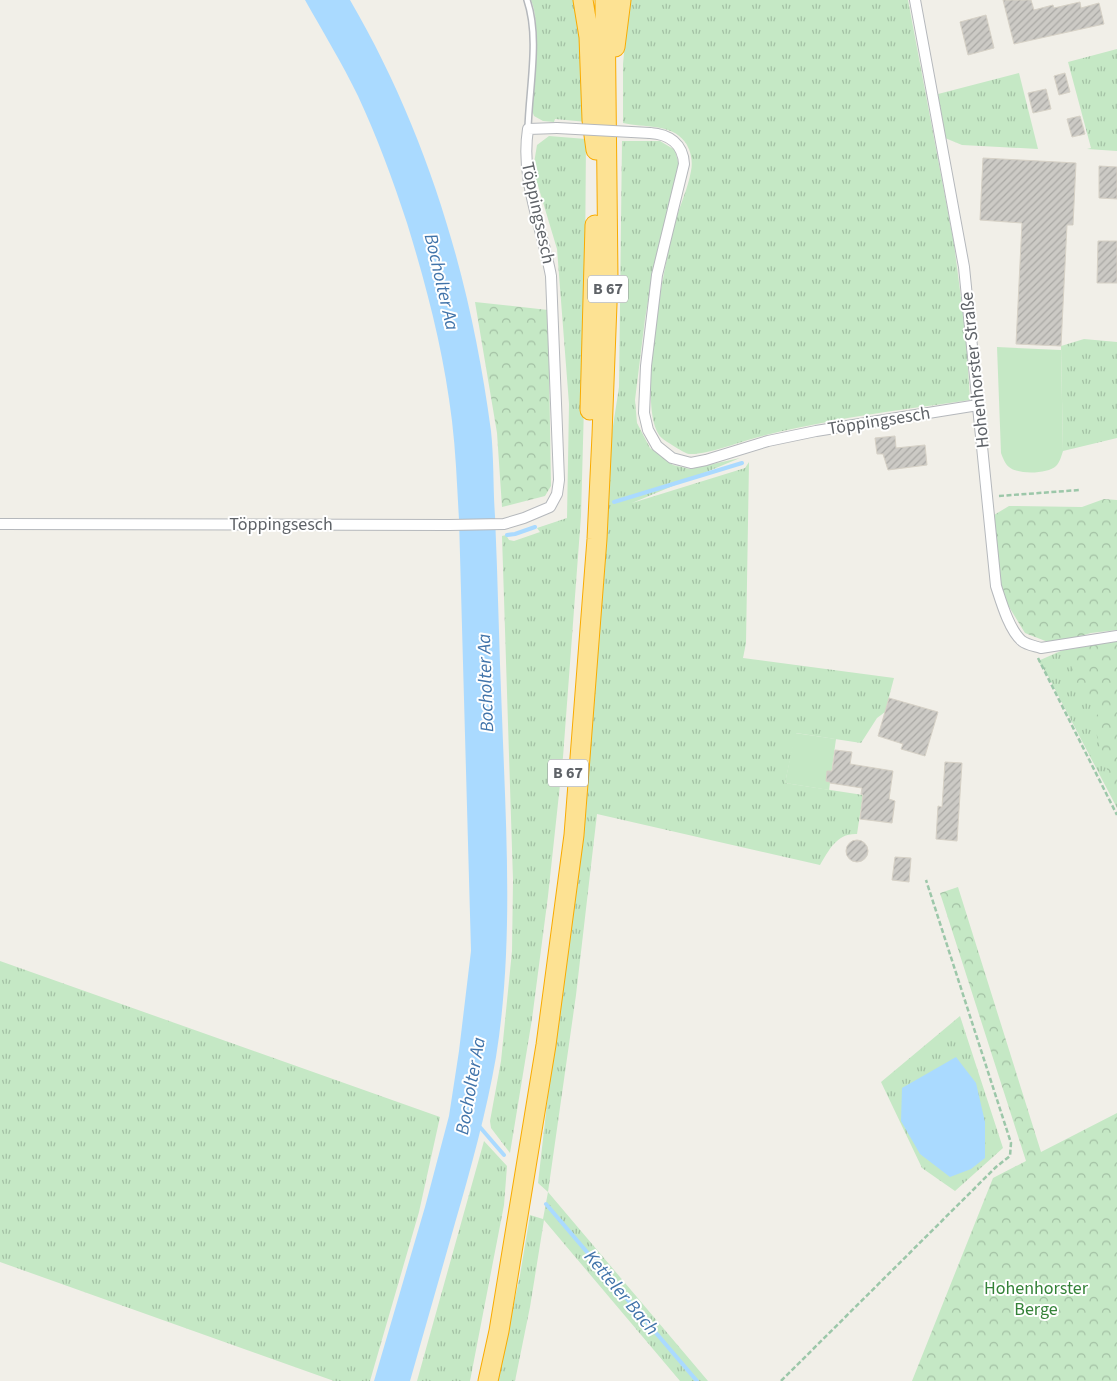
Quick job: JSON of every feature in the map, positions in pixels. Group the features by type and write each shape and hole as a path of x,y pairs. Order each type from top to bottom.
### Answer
{"highway":[{"name":"B 67","path":"583,0 589,36 593,130 597,158"},
{"name":"B 67","path":"478,1381 490,1329 535,1049 564,834 587,539 597,158 596,0"},
{"name":"B 67","path":"488,1381 499,1331 546,1045 574,835 597,539 608,278 605,0"},
{"name":"B 67","path":"606,115 621,0"}],"street":[{"name":"Hohenhorster Straße","path":"915,0 964,267 996,586 1004,610 1015,632 1022,641 1032,646"},
{"name":"Töppingsesch","path":"0,524 504,524 524,518 550,506 557,494 559,480 551,276 529,188 526,145 528,129 557,128 650,133 674,140 684,156 684,164 657,275 648,346 644,413 648,430 657,446 672,458 691,463 768,441 816,431 978,405"},
{"path":"1032,646 1041,648 1117,636"}],"lane":[{"path":"528,0 532,13 534,34 528,129"}],"path":[{"path":"987,498 1079,490"},
{"path":"1032,646 1117,815"},
{"path":"781,1381 996,1167 1010,1156 1011,1143 926,880"}],"green space":[{"path":"531,0 578,0 587,122 555,119 554,122 543,121 534,116 531,108 535,68 536,24"},
{"path":"629,0 908,0 954,244 966,337 970,400 866,415 813,425 774,433 713,451 696,454 689,454 663,439 655,425 651,401 654,335 665,267 675,222 690,177 692,160 685,142 672,132 657,127 623,123 623,64"},
{"path":"1117,49 1117,151 1087,149 1091,148 1068,62"},
{"path":"1019,73 1038,149 962,145 945,138 938,94"},
{"path":"549,136 586,139 584,406 581,516 563,757 548,896 532,1019 510,1153 491,1128 490,1121 501,1061 512,951 513,880 502,536 506,535 509,540 514,541 540,532 537,528 567,518 569,404 557,249 533,169 537,145"},
{"path":"622,141 660,141 675,150 679,166 655,260 645,319 635,400 637,423 650,448 673,465 690,469 740,458 632,503 745,468 749,462 746,643 743,658 894,678 885,712 877,718 861,743 796,733 785,783 863,795 857,834 850,834 839,839 830,848 820,865 597,814 576,995 548,1192 538,1183 553,1051 586,812 609,452 619,387"},
{"path":"475,302 548,310 551,486 545,496 502,507 497,433"},
{"path":"1084,339 1117,342 1117,438 1063,451 1061,346"},
{"path":"997,347 1061,350 1063,451 1058,463 1052,469 1040,472 1013,470 1003,459 1001,453"},
{"path":"1104,499 1117,500 1117,630 1091,633 1053,644 1025,633 1006,602 1001,586 994,515 1009,506 1082,507"},
{"path":"1117,640 1117,802 1092,720 1100,712 1097,703 1080,694 1067,652 1091,643"},
{"path":"1117,643 1117,808 1047,674 1038,661 1063,650"},
{"path":"795,733 836,739 829,790 785,783"},
{"name":"Hohenhorster Berge","path":"958,887 1041,1152 1117,1113 1117,1381 912,1381 993,1178 1026,1161 940,893"},
{"path":"0,961 440,1117 419,1212 370,1381 334,1381 0,1262"},
{"path":"960,1016 1003,1148 955,1191 922,1168 881,1082"},
{"path":"484,1141 507,1166 504,1205 470,1381 417,1381"},
{"path":"548,1192 708,1381 680,1381 544,1220 530,1307 515,1381 497,1381 520,1275 530,1215 543,1219"}],"water":[{"name":"Bocholter Aa","path":"305,0 350,0 402,102 442,208 458,263 482,374 492,442 507,844 507,930 502,1015 488,1099 478,1141 410,1381 374,1381 425,1207 449,1116 471,951 459,519 455,458 449,396 440,346 407,223 372,127 358,96"},
{"path":"956,1057 976,1083 985,1122 985,1158 971,1169 950,1177 920,1154 901,1121 902,1088"}],"building":[{"path":"1003,0 1031,0 1034,10 1053,5 1054,8 1080,2 1081,8 1099,3 1104,24 1014,44"},
{"path":"986,15 994,48 968,55 960,22"},
{"path":"1065,73 1070,92 1059,95 1054,76"},
{"path":"1046,89 1051,109 1033,113 1028,93"},
{"path":"1080,116 1085,134 1072,137 1067,119"},
{"path":"983,158 1076,163 1073,225 1067,225 1061,346 1016,344 1022,223 980,220"},
{"path":"1099,166 1117,167 1117,199 1099,198"},
{"path":"1098,241 1117,241 1117,283 1097,283"},
{"path":"895,436 896,448 925,445 927,465 888,470 883,454 877,454 875,438"},
{"path":"889,698 938,712 925,756 901,749 903,744 878,736"},
{"path":"835,750 852,752 850,764 893,771 889,799 895,801 892,823 860,819 862,788 826,781 827,771 832,771"},
{"path":"945,762 962,763 957,841 936,839 938,806 942,807"},
{"path":"857,840 865,843 868,851 865,859 857,862 849,859 846,851 849,843"},
{"path":"895,857 911,858 909,882 892,880"}],"waterway":[{"path":"614,502 742,463"},
{"path":"507,535 535,527"},
{"name":"Bocholter Aa","path":"479,1126 504,1155"},
{"name":"Ketteler Bach","path":"546,1204 697,1381"}]}
